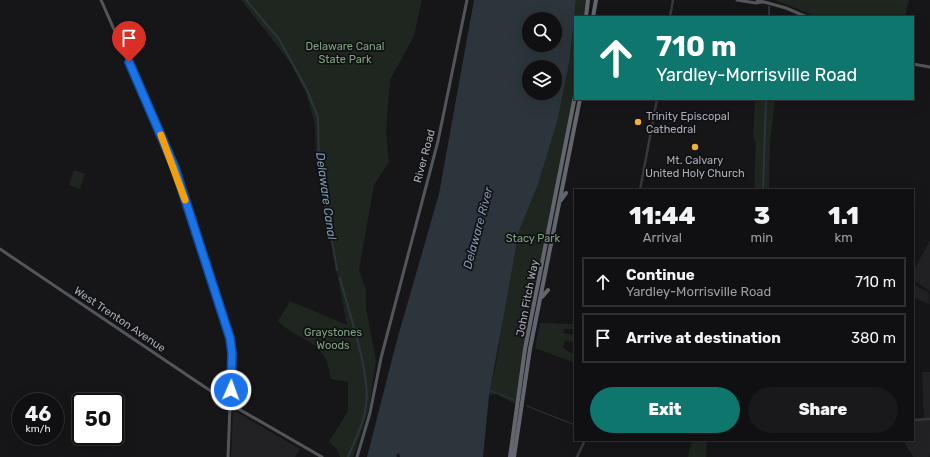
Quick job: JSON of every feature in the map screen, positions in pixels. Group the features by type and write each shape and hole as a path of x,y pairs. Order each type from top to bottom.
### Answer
{"highway":[{"path":"586,16 588,0"},
{"path":"593,16 596,0"},
{"name":"John Fitch Way","path":"510,457 525,349 574,100"},
{"name":"John Fitch Way","path":"514,457 526,374 580,100"},
{"path":"560,204 566,194"},
{"path":"541,299 548,290"}],"main road":[{"path":"101,0 176,172 231,343 228,457"},
{"name":"River Road","path":"357,457 370,413 383,350 438,141 467,0"},
{"path":"737,0 756,3 762,2"},
{"path":"758,0 786,8 805,16"},
{"path":"914,64 930,67"},
{"name":"West Trenton Avenue","path":"0,249 230,404 322,457"}],"street":[{"path":"670,16 673,0"},
{"path":"640,189 657,100"},
{"path":"914,420 930,419"},
{"path":"577,457 585,441"}],"shaded area":[{"path":"930,240 930,291 914,281 914,270"},
{"path":"914,285 929,293 929,304 914,297"},
{"path":"922,372 930,372 929,457 913,457 904,441 914,441 914,420 924,419"},
{"path":"233,410 300,449 295,457 231,457"}],"green space":[{"name":"Delaware Canal State Park","path":"241,0 422,0 414,36 390,80 386,131 389,162 374,185 359,270 366,290 366,309 376,360 369,409 353,457 340,457 337,449 329,442 348,411 348,382 331,379 328,365 324,356 318,349 312,343 287,329 278,321 290,301 347,325 321,190 316,157 315,124 306,93 290,62"},
{"name":"Stacy Park","path":"576,0 589,0 587,16 574,16"},
{"path":"775,0 909,0 905,16 815,16"},
{"name":"Stacy Park","path":"574,19 574,100 525,349 517,405 496,394 488,396 496,365 503,316 519,231 537,187 559,100 562,100 562,89 570,58"},
{"path":"755,100 775,100 770,143 769,189 754,189 756,143 753,138"},
{"path":"74,170 85,174 80,189 69,185"},
{"path":"540,323 574,324 574,329 564,329 564,333 574,335 574,342 565,341 563,348 574,354 573,362 535,348"},
{"path":"692,441 707,441 706,457 688,457"}],"water":[{"name":"Delaware River","path":"474,0 576,0 570,58 562,97 562,60 522,60 522,100 561,100 557,122 537,187 519,231 489,396 483,457 400,457 399,453 396,455 397,457 367,457 397,340 439,194"}],"waterway":[{"name":"Delaware Canal","path":"246,0 279,39 307,90 318,117 319,164 337,270"},
{"path":"769,7 769,16"},
{"path":"763,189 766,100"},
{"name":"Delaware Canal","path":"340,278 362,360 367,392 363,418 348,457"},
{"path":"489,390 514,400"},
{"path":"527,406 574,425"}],"slow traffic":[{"path":"161,135 175,168 185,200"}],"place":[{"name":"Trinity Episcopal Cathedral","path":"638,122"},
{"name":"Mt. Calvary United Holy Church","path":"695,147"}],"route":[{"path":"129,62 175,168 230,338 232,353 231,390"}],"park label":[{"name":"Graystones Woods","path":"333,338"}]}
